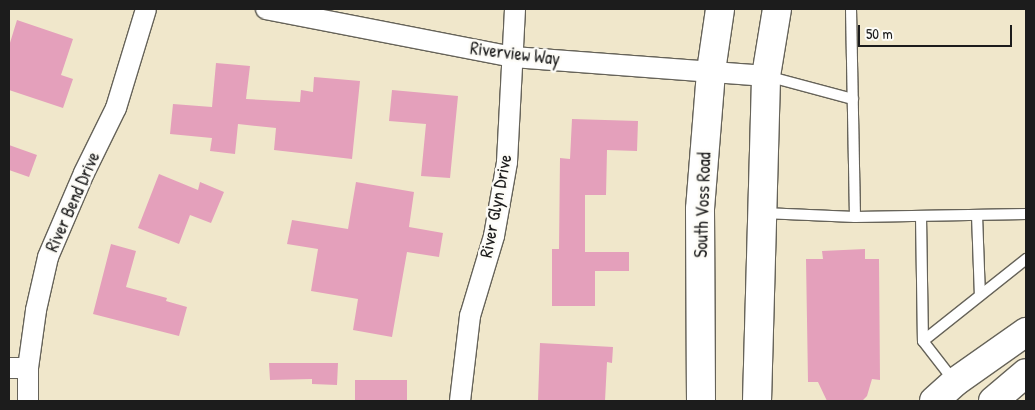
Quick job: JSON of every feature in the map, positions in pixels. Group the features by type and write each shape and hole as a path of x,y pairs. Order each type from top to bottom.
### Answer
{"main road":[{"name":"South Voss Road","path":"701,401 700,210 711,71 720,9"},
{"path":"757,401 766,76 777,9"},
{"path":"934,401 955,382 1026,332"},
{"path":"992,401 1026,373"}],"street":[{"name":"River Bend Drive","path":"28,401 19,368 36,310 48,257 84,173 116,108 146,9"},
{"name":"Riverview Way","path":"266,9 512,57 766,76"},
{"name":"River Glyn Drive","path":"460,401 470,316 494,236 507,162 515,9"}],"lane":[{"path":"851,9 855,217"},
{"path":"766,76 852,99"},
{"path":"762,213 855,217 1026,214"},
{"path":"977,215 980,295"},
{"path":"920,216 923,341 955,382"},
{"path":"923,341 1026,259"}],"building":[{"path":"17,20 73,39 61,75 73,79 63,108 9,90 9,46"},
{"path":"216,63 250,66 246,99 300,102 301,90 313,92 314,77 360,81 352,159 274,150 276,128 238,124 235,154 210,151 212,138 170,134 173,104 212,107"},
{"path":"392,90 458,96 450,178 421,176 426,124 389,121"},
{"path":"572,119 638,121 637,151 607,150 606,195 585,195 585,252 629,252 629,271 595,271 595,306 552,306 552,249 559,249 560,158 570,159"},
{"path":"9,145 37,155 29,177 9,170"},
{"path":"159,174 198,190 200,182 224,192 211,223 190,215 179,244 138,228"},
{"path":"356,182 414,192 409,227 443,233 439,257 407,252 392,337 353,330 358,299 311,291 318,249 287,244 292,220 348,229"},
{"path":"111,244 136,251 126,287 167,298 166,301 187,307 179,336 93,314"},
{"path":"865,249 865,259 879,259 880,380 872,379 867,396 862,401 827,401 818,382 808,382 806,259 823,259 822,251"},
{"path":"540,343 613,347 612,363 607,362 605,401 538,401"},
{"path":"269,363 338,363 337,385 312,384 312,379 270,380"},
{"path":"355,380 407,380 407,401 355,401"}]}
